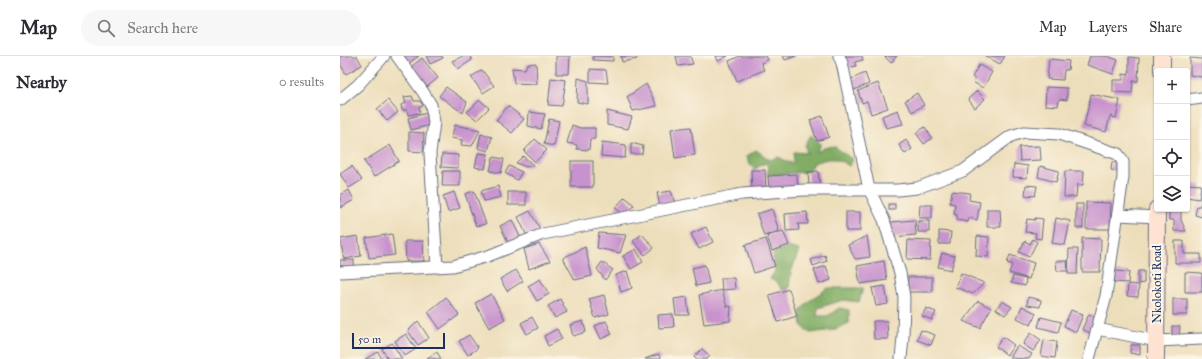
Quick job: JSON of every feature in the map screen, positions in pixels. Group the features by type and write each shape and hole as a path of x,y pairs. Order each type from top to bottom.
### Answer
{"main road":[{"path":"1162,56 1162,68"},
{"name":"Nkolokoti Road","path":"1156,359 1157,213"}],"street":[{"path":"340,100 358,85 384,56"},
{"path":"396,56 431,105 434,122 430,153 437,266"},
{"path":"839,56 842,63 869,189 884,220 900,273 904,297 901,359"},
{"path":"1190,100 1202,98"},
{"path":"340,272 453,266 488,256 543,234 742,194 804,190 898,190 917,188 963,171 1012,136 1024,132 1039,131 1059,134 1118,154 1123,162 1123,177 1106,296 1089,359"},
{"path":"1118,215 1157,213"},
{"path":"1097,329 1156,341 1202,339"}],"green space":[{"path":"811,135 821,144 816,153 824,148 834,146 853,160 849,166 836,159 828,159 814,163 810,170 805,172 767,175 769,167 765,163 755,169 749,164 747,156 756,150 770,160 778,157 793,164 794,152 807,153 805,145"},
{"path":"787,247 799,250 791,272 789,288 782,290 777,282 770,279 775,271 773,252"},
{"path":"828,288 863,288 859,302 843,300 818,308 817,316 828,316 839,308 849,310 849,323 833,330 810,333 802,326 800,311 811,299"}],"building":[{"path":"340,56 357,56 362,65 346,74 340,64"},
{"path":"404,56 419,56 409,63"},
{"path":"426,56 442,56 443,58 430,64"},
{"path":"463,56 470,56 472,60 458,69 452,61"},
{"path":"556,56 570,56 569,74 556,74"},
{"path":"593,56 613,56 613,61 593,60"},
{"path":"621,56 636,56 637,59 622,62"},
{"path":"676,56 690,56 693,64 678,66"},
{"path":"716,56 728,56 718,61"},
{"path":"740,56 766,56 768,60 761,63 764,70 737,81 729,61"},
{"path":"783,56 796,56 785,60"},
{"path":"844,56 862,56 863,60 855,62 856,66 848,68"},
{"path":"884,56 897,56 891,63"},
{"path":"985,56 1005,56 1000,64"},
{"path":"1090,56 1107,56 1118,60 1113,74 1087,65"},
{"path":"1129,57 1139,58 1138,81 1133,81 1132,93 1113,92 1113,80 1123,80 1123,74 1129,75"},
{"path":"422,58 438,78 427,87 411,67"},
{"path":"1190,58 1202,59 1202,77 1190,75"},
{"path":"1049,59 1069,61 1068,70 1064,70 1063,80 1047,79"},
{"path":"536,63 537,84 514,83 512,68 525,69 527,64"},
{"path":"979,65 992,72 983,88 973,82 975,79 972,77"},
{"path":"590,69 606,70 608,83 590,82"},
{"path":"482,70 494,86 483,93 471,77"},
{"path":"865,73 869,84 854,90 849,80"},
{"path":"551,78 566,80 562,106 548,105"},
{"path":"578,78 588,81 588,104 577,102"},
{"path":"878,83 888,108 871,114 867,101 862,103 858,91"},
{"path":"646,84 657,106 633,111 627,97"},
{"path":"446,87 467,102 463,113 439,96"},
{"path":"1046,87 1067,88 1067,100 1059,99 1058,106 1045,105"},
{"path":"977,91 985,99 975,108 968,99"},
{"path":"917,93 924,105 912,112 905,101"},
{"path":"1091,94 1120,100 1116,118 1110,116 1106,132 1084,126"},
{"path":"412,96 414,101 420,101 423,106 419,107 420,113 408,115 407,110 402,110 401,105 406,103 404,97"},
{"path":"388,100 398,112 387,121 377,109"},
{"path":"480,100 489,108 477,120 467,112"},
{"path":"508,106 524,119 512,133 496,120"},
{"path":"898,110 903,124 886,128 882,116"},
{"path":"607,111 632,117 628,129 607,125"},
{"path":"529,112 545,114 541,129 528,126"},
{"path":"427,113 430,125 411,130 408,118"},
{"path":"822,116 829,137 817,141 810,120"},
{"path":"549,119 559,121 554,146 544,144"},
{"path":"455,125 480,130 472,146 461,145 462,140 451,138"},
{"path":"572,125 580,128 595,128 595,139 590,139 589,150 577,149 577,145 567,143"},
{"path":"691,127 695,155 675,158 671,129"},
{"path":"925,127 932,138 924,144 916,133"},
{"path":"409,132 424,133 423,152 409,151"},
{"path":"481,134 492,137 488,151 478,148"},
{"path":"535,139 547,150 535,162 524,151"},
{"path":"906,140 912,149 905,154 899,145"},
{"path":"602,142 626,145 625,158 601,156"},
{"path":"631,143 643,146 642,154 631,154"},
{"path":"390,145 399,161 374,177 364,161"},
{"path":"1040,146 1041,160 1020,161 1019,147"},
{"path":"478,153 488,154 485,169 475,167"},
{"path":"442,154 458,155 458,168 441,167"},
{"path":"523,156 533,165 526,167 516,163"},
{"path":"493,157 504,159 501,173 490,171"},
{"path":"571,161 593,161 593,187 571,187"},
{"path":"1112,162 1120,163 1119,171 1111,170"},
{"path":"1014,164 1028,166 1027,178 1013,177"},
{"path":"352,166 362,180 349,188 340,174"},
{"path":"509,166 522,172 517,180 505,173"},
{"path":"1040,166 1059,171 1056,182 1038,177"},
{"path":"751,170 765,170 766,191 752,192"},
{"path":"443,171 460,171 460,186 442,186"},
{"path":"818,171 820,185 809,186 808,172"},
{"path":"1065,171 1084,171 1083,185 1077,185 1076,197 1064,197"},
{"path":"797,174 798,188 769,190 768,176"},
{"path":"1190,184 1201,185 1199,199 1190,198"},
{"path":"1026,185 1037,186 1035,196 1025,195"},
{"path":"498,186 501,197 484,201 481,191"},
{"path":"349,190 354,200 340,208 340,195"},
{"path":"474,191 486,224 476,226 465,194"},
{"path":"671,191 675,203 660,207 657,193"},
{"path":"952,191 970,193 969,200 980,202 977,220 969,218 968,222 957,220 957,215 954,214 955,204 950,203"},
{"path":"454,192 460,208 448,212 443,196"},
{"path":"508,192 526,192 526,205 508,205"},
{"path":"1202,193 1202,217 1195,215 1197,206 1200,206"},
{"path":"625,197 634,205 625,215 615,208"},
{"path":"1086,202 1111,203 1110,229 1086,229"},
{"path":"889,204 895,204 895,210 889,210"},
{"path":"1076,204 1083,204 1083,228 1076,228"},
{"path":"920,205 932,205 932,218 919,218"},
{"path":"772,209 779,231 764,236 757,214"},
{"path":"987,209 1000,209 1001,227 987,227"},
{"path":"530,211 540,229 527,236 518,217"},
{"path":"807,212 808,224 798,224 799,230 786,231 785,214"},
{"path":"846,212 860,212 860,231 846,231"},
{"path":"1169,212 1181,212 1181,220 1186,231 1174,231 1174,220 1169,220"},
{"path":"1035,218 1043,219 1041,239 1035,238 1036,233 1025,232 1027,219 1035,220"},
{"path":"1056,218 1070,221 1065,245 1052,243"},
{"path":"512,220 522,241 510,246 500,226"},
{"path":"915,220 916,235 892,237 891,222"},
{"path":"918,221 929,221 929,232 918,232"},
{"path":"706,227 713,242 699,249 691,234"},
{"path":"783,231 789,245 772,251 767,236"},
{"path":"939,231 951,232 950,244 939,244"},
{"path":"599,233 626,235 620,253 597,248"},
{"path":"392,234 395,255 369,258 366,238"},
{"path":"642,234 654,248 645,255 633,241"},
{"path":"358,236 361,256 344,259 340,239"},
{"path":"867,236 870,257 855,259 848,245"},
{"path":"977,236 989,237 988,257 976,256"},
{"path":"1082,238 1101,239 1100,272 1082,272"},
{"path":"766,239 775,266 754,273 745,245"},
{"path":"1033,239 1037,242 1029,257 1019,252 1025,241 1030,244"},
{"path":"908,240 931,241 930,260 907,259"},
{"path":"405,241 423,241 424,261 406,261"},
{"path":"1175,241 1184,241 1184,254 1201,254 1201,263 1175,263"},
{"path":"539,244 550,261 529,269 524,249"},
{"path":"585,247 592,276 575,280 563,258"},
{"path":"636,249 643,262 631,269 623,256"},
{"path":"1069,249 1078,249 1077,274 1068,274"},
{"path":"942,253 955,256 951,270 938,267"},
{"path":"825,255 827,261 813,266 811,260"},
{"path":"1010,255 1034,263 1029,279 1009,273 1012,264 1007,263"},
{"path":"340,260 354,260 354,266 340,266"},
{"path":"884,261 887,280 860,284 857,266"},
{"path":"1056,261 1067,261 1068,271 1057,271"},
{"path":"602,262 613,270 605,280 597,269"},
{"path":"705,265 709,283 696,286 692,268"},
{"path":"826,266 831,280 819,284 814,270"},
{"path":"516,270 523,281 507,291 500,279"},
{"path":"627,271 632,288 621,292 616,275"},
{"path":"1115,271 1129,272 1128,283 1114,282"},
{"path":"1138,271 1144,271 1144,283 1138,284"},
{"path":"1185,272 1202,273 1202,292 1185,292"},
{"path":"961,273 984,283 973,294 955,287"},
{"path":"1013,276 1026,279 1025,286 1011,283"},
{"path":"908,277 932,277 932,292 908,292"},
{"path":"721,278 734,278 735,289 722,290"},
{"path":"540,279 549,294 537,301 528,286"},
{"path":"1128,284 1139,285 1138,297 1127,296"},
{"path":"885,286 888,304 876,306 872,288"},
{"path":"789,289 797,316 778,322 769,295"},
{"path":"722,290 727,307 731,306 730,321 704,324 699,295"},
{"path":"491,294 505,319 489,328 475,303"},
{"path":"604,295 609,314 595,318 589,299"},
{"path":"446,297 459,315 440,329 428,312"},
{"path":"687,297 689,315 676,315 674,299"},
{"path":"1028,297 1041,300 1040,307 1027,305"},
{"path":"560,299 567,312 555,318 548,306"},
{"path":"1173,299 1187,299 1187,315 1173,315"},
{"path":"978,301 991,308 980,328 963,321"},
{"path":"1002,301 1012,307 1005,315 996,309"},
{"path":"1022,306 1036,313 1031,325 1017,318"},
{"path":"926,308 936,312 932,320 922,316"},
{"path":"1071,310 1083,315 1076,332 1064,326"},
{"path":"673,314 674,327 659,328 658,315"},
{"path":"1089,314 1097,318 1090,333 1082,329"},
{"path":"532,317 538,328 527,334 521,323"},
{"path":"1041,317 1061,322 1058,332 1038,327"},
{"path":"418,321 429,338 418,345 408,331"},
{"path":"583,321 586,332 573,336 570,325"},
{"path":"606,321 612,334 601,339 595,326"},
{"path":"873,321 887,321 888,339 874,339"},
{"path":"1172,326 1180,326 1179,336 1172,336"},
{"path":"557,329 562,339 548,346 544,336"},
{"path":"921,330 935,335 931,345 917,340"},
{"path":"1031,333 1041,340 1033,351 1023,344"},
{"path":"406,334 416,349 405,356 395,341"},
{"path":"469,335 478,348 468,355 459,341"},
{"path":"1003,337 1014,345 1007,355 996,347"},
{"path":"1044,340 1057,342 1055,358 1041,356"},
{"path":"392,343 402,359 388,359 382,349"},
{"path":"1131,345 1140,345 1140,355 1130,353"},
{"path":"1017,346 1032,354 1029,359 1010,358"},
{"path":"702,349 710,356 707,359 696,359 694,357"},
{"path":"378,352 382,359 365,359"},
{"path":"437,352 441,359 427,358"},
{"path":"658,354 661,359 645,359"}]}
